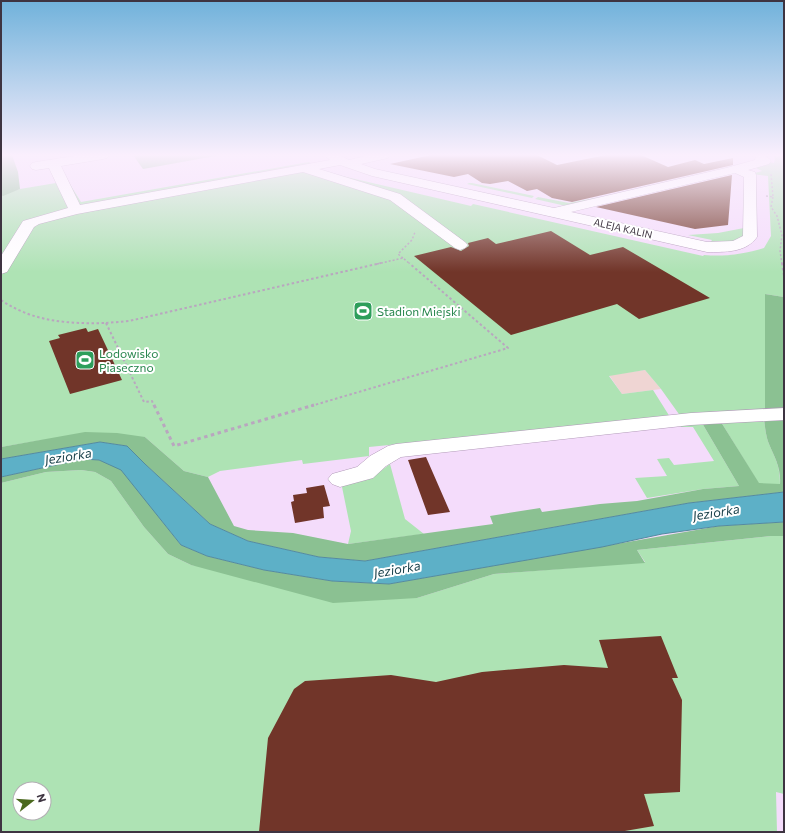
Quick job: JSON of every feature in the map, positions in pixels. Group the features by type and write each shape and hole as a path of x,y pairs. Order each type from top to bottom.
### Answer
{"street":[{"path":"72,194 81,209"},
{"path":"1,269 28,224 34,221 81,209 165,194"},
{"path":"386,194 395,197 460,245"},
{"name":"ALEJA KALIN","path":"472,194 707,247 736,245 745,242 750,237 750,194"},
{"path":"555,212 631,194"},
{"path":"340,479 365,473 378,461 396,451 690,419 784,414"}],"path":[{"path":"773,197 772,207 777,216 782,235 780,251 784,276"},
{"path":"106,323 144,402 152,401 174,446 508,348 398,254 412,240 415,234"},
{"path":"1,300 11,308 33,316 58,322 84,324 129,321 403,258"}],"shaded area":[{"path":"645,370 661,389 622,394 609,375"}],"green space":[{"name":"Stadion Miejski","path":"5,194 76,194 81,202 127,194 419,194 471,206 473,204 703,256 727,255 764,248 771,236 769,194 784,194 784,297 765,294 765,412 681,417 645,370 609,376 622,394 653,390 670,417 369,447 369,456 303,464 302,460 220,471 208,477 184,471 145,437 43,440 1,447 1,195"},
{"path":"513,194 534,196 532,198"},
{"path":"538,197 569,203 600,197 566,206 535,199"},
{"path":"744,228 743,237 736,241 709,244 712,240 688,235 718,233"},
{"path":"765,294 784,297 784,411 765,412"},
{"path":"764,419 768,441 776,459 780,484 759,484 721,422"},
{"path":"764,419 784,419 784,492 689,503 365,561 319,557 248,541 210,524 127,446 100,442 1,459 1,447 85,432 117,433 145,437 184,471 208,477 234,526 248,530 293,533 348,544 493,524 490,516 540,508 542,512 600,504 637,501 703,489 739,486 702,423 721,422 759,483 780,484 779,468 768,441"},
{"path":"702,423 739,486 703,489 647,498 635,478 667,476 657,459 669,458 674,465 714,461 693,427 681,427 679,424"},
{"path":"83,459 99,460 121,469 181,545 207,556 264,570 332,581 389,584 719,526 784,522 784,536 771,536 637,550 645,563 494,574 417,598 333,603 191,565 168,554 144,527 111,481 95,472 81,470 46,472 1,483 1,477"},
{"path":"390,464 405,519 424,534 348,544 351,531 341,482 375,475"},
{"path":"81,470 95,472 111,481 144,527 168,554 191,565 417,598 494,574 645,562 637,550 771,536 784,536 784,794 776,792 777,832 1,832 1,483 46,472"}],"water":[{"name":"Jeziorka","path":"100,442 127,446 210,524 248,541 319,557 365,561 689,503 784,492 784,522 719,526 662,534 602,547 389,584 332,581 264,570 207,556 181,545 121,470 99,460 83,459 1,477 1,459"}],"building":[{"path":"545,194 607,194 572,202 552,198"},
{"path":"652,194 730,194 728,225 695,229 596,207"},
{"path":"551,231 590,255 623,247 710,298 639,319 617,304 511,335 414,256 451,247 461,251 469,246 468,243 488,238 496,244"},
{"name":"Lodowisko Piaseczno","path":"86,328 88,332 98,329 122,380 70,394 49,341 60,338 58,335"},
{"path":"426,457 450,512 428,515 408,460"},
{"path":"324,485 330,506 323,507 324,518 295,523 291,502 294,501 293,495 307,493 306,488"},
{"path":"661,636 678,678 672,678 682,700 680,792 644,794 654,826 619,832 259,832 268,738 294,689 305,681 391,675 436,682 482,672 564,665 608,668 599,640"}],"place":[{"name":"Stadion Miejski","path":"363,311"},
{"name":"Lodowisko Piaseczno","path":"85,360"}]}
